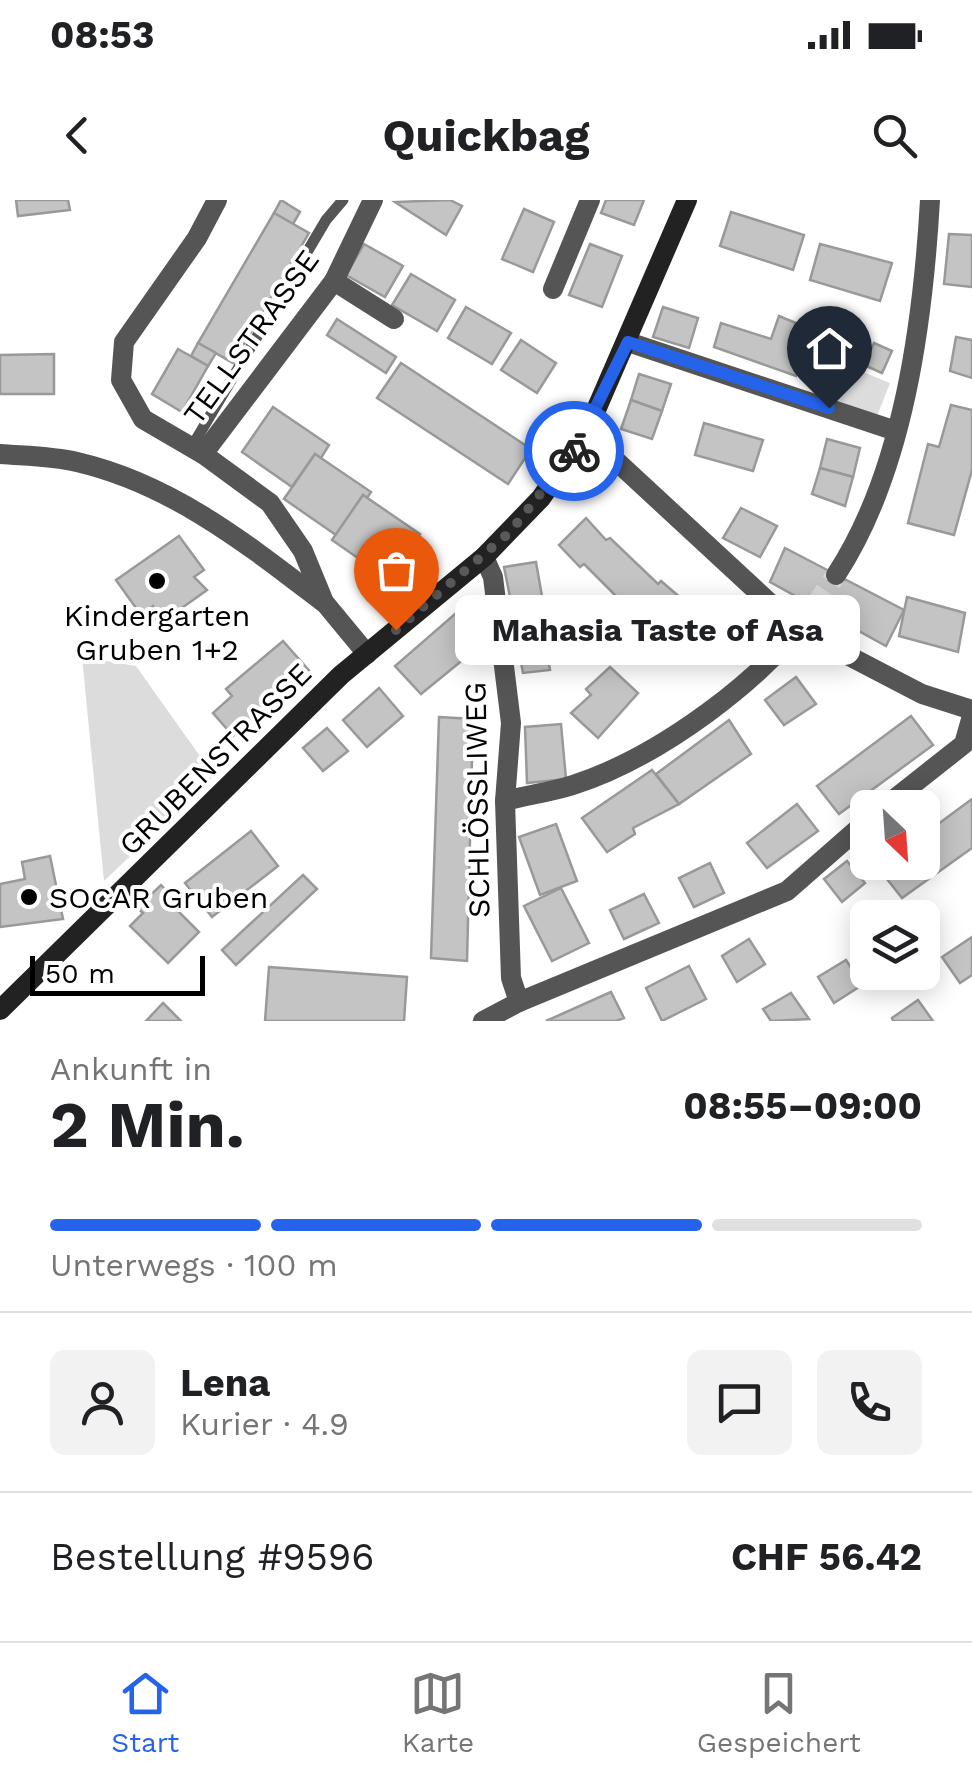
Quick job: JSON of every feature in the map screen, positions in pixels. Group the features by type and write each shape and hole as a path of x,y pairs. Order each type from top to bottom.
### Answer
{"street":[{"path":"217,200 197,238 124,342 121,380 143,419 270,503 303,551 324,602"},
{"name":"TELLSTRASSE","path":"198,453 334,282 372,200"},
{"path":"553,289 590,200"},
{"name":"GRUBENSTRASSE","path":"0,1010 367,654 484,557 541,498 586,433 687,200"},
{"path":"836,575 857,542 896,431 924,298 930,200"},
{"path":"334,282 394,319"},
{"path":"628,342 896,431"},
{"path":"586,433 799,630 922,694 972,713 964,744 906,790"},
{"path":"0,454 81,463 160,491 226,528 324,602 367,654"},
{"name":"SCHLÖSSLIWEG","path":"484,557 493,577 511,723 505,801 510,978 519,1002"},
{"path":"505,801 575,784 653,745 718,704 772,662 814,606"},
{"path":"483,1021 519,1002 787,891 850,836"}],"lane":[{"name":"TELLSTRASSE","path":"198,453 194,444 296,271 343,200"}],"shaded area":[{"path":"837,330 869,342 858,370 890,383 877,416 813,391"},
{"path":"82,657 136,666 214,776 104,881"}],"building":[{"path":"16,200 68,200 70,210 18,216"},
{"path":"281,200 300,212 293,224 274,213"},
{"path":"450,200 462,206 446,235 395,202"},
{"path":"606,200 644,200 634,225 601,213"},
{"path":"524,209 554,222 533,272 502,259"},
{"path":"731,212 804,235 793,270 720,246"},
{"path":"274,213 309,233 233,363 198,343"},
{"path":"949,234 972,235 972,287 944,284"},
{"path":"364,244 403,266 385,297 346,275"},
{"path":"590,244 622,256 602,307 569,295"},
{"path":"820,244 892,263 880,301 810,280"},
{"path":"411,274 455,300 437,331 392,305"},
{"path":"466,307 511,333 492,364 448,338"},
{"path":"663,307 698,318 689,348 653,337"},
{"path":"779,316 815,331 796,376 714,347 721,323 771,339"},
{"path":"337,319 396,357 386,373 327,335"},
{"path":"956,337 972,340 972,378 950,371"},
{"path":"521,340 556,363 537,393 501,370"},
{"path":"198,343 216,353 208,366 191,356"},
{"path":"874,343 892,351 882,373 864,365"},
{"path":"178,349 208,366 182,412 152,394"},
{"path":"54,354 54,394 0,394 0,355"},
{"path":"401,363 531,449 508,484 377,398"},
{"path":"639,374 671,384 662,411 631,400"},
{"path":"631,400 662,411 652,439 621,429"},
{"path":"951,405 972,410 972,470 954,535 908,523 928,444 939,447"},
{"path":"273,407 329,445 321,458 315,454 292,487 242,452"},
{"path":"704,423 763,440 753,471 695,455"},
{"path":"827,439 860,448 853,477 820,468"},
{"path":"315,454 371,492 367,498 363,495 336,535 284,499"},
{"path":"820,468 853,477 845,506 812,494"},
{"path":"363,495 420,534 388,579 332,540"},
{"path":"741,508 777,526 760,557 723,538"},
{"path":"586,518 606,540 610,538 658,584 661,581 724,635 695,662 631,602 626,606 584,564 580,567 559,545"},
{"name":"Kindergarten Gruben 1+2","path":"179,536 204,570 194,577 207,590 158,625 153,606 141,615 116,580"},
{"path":"785,548 904,610 886,646 770,582"},
{"path":"536,562 543,602 512,607 504,567"},
{"path":"907,597 965,613 958,652 899,636"},
{"path":"455,614 481,645 421,694 395,666"},
{"path":"542,622 550,670 523,673 514,626"},
{"path":"283,641 312,674 254,724 251,720 233,736 213,713 232,696 226,689"},
{"path":"610,667 638,693 598,738 571,713 591,695 586,689"},
{"path":"796,677 816,704 784,725 765,700"},
{"path":"379,688 403,716 367,747 343,720"},
{"path":"911,716 933,745 872,790 850,790 850,806 839,814 817,786"},
{"path":"439,717 473,719 467,961 431,958"},
{"path":"729,720 751,754 679,804 656,774"},
{"path":"561,724 566,779 527,783 525,727"},
{"path":"327,728 348,751 323,771 303,748"},
{"path":"652,770 679,804 633,828 635,834 607,852 582,818"},
{"path":"972,799 972,848 940,871 940,823"},
{"path":"797,804 818,831 767,868 747,843"},
{"path":"556,824 577,881 540,895 519,837"},
{"path":"251,831 278,866 212,917 185,883"},
{"path":"50,856 63,919 0,927 0,884 25,879 22,862"},
{"path":"847,861 850,880 865,883 842,902 824,879"},
{"path":"710,863 724,893 694,907 679,878"},
{"path":"303,875 317,889 236,965 222,950"},
{"path":"888,880 927,880 902,898"},
{"path":"161,885 173,898 169,902 199,932 168,963 130,926 143,913 137,908"},
{"path":"561,888 589,943 552,961 524,906"},
{"path":"644,894 659,923 624,939 610,910"},
{"path":"972,937 972,975 960,983 942,957"},
{"path":"749,939 765,964 737,982 722,956"},
{"path":"846,960 850,966 850,990 854,990 834,1003 818,977"},
{"path":"689,966 706,999 662,1021 646,988"},
{"path":"269,967 407,977 404,1021 265,1021"},
{"path":"611,992 624,1018 546,1021"},
{"path":"791,993 809,1019 771,1021 763,1009"},
{"path":"918,1000 933,1021 893,1021 892,1018"},
{"path":"163,1003 181,1021 146,1021"}],"tunnel":[{"path":"814,607 836,575"}],"way so far":[{"path":"396,630 510,532 541,498 574,451"}],"place":[{"name":"Kindergarten Gruben 1+2","path":"157,581"},
{"name":"Mahasia Taste of Asa","path":"396,630"},
{"name":"SOCAR Gruben","path":"29,897"}],"route":[{"path":"574,451 628,342 829,408"}]}
